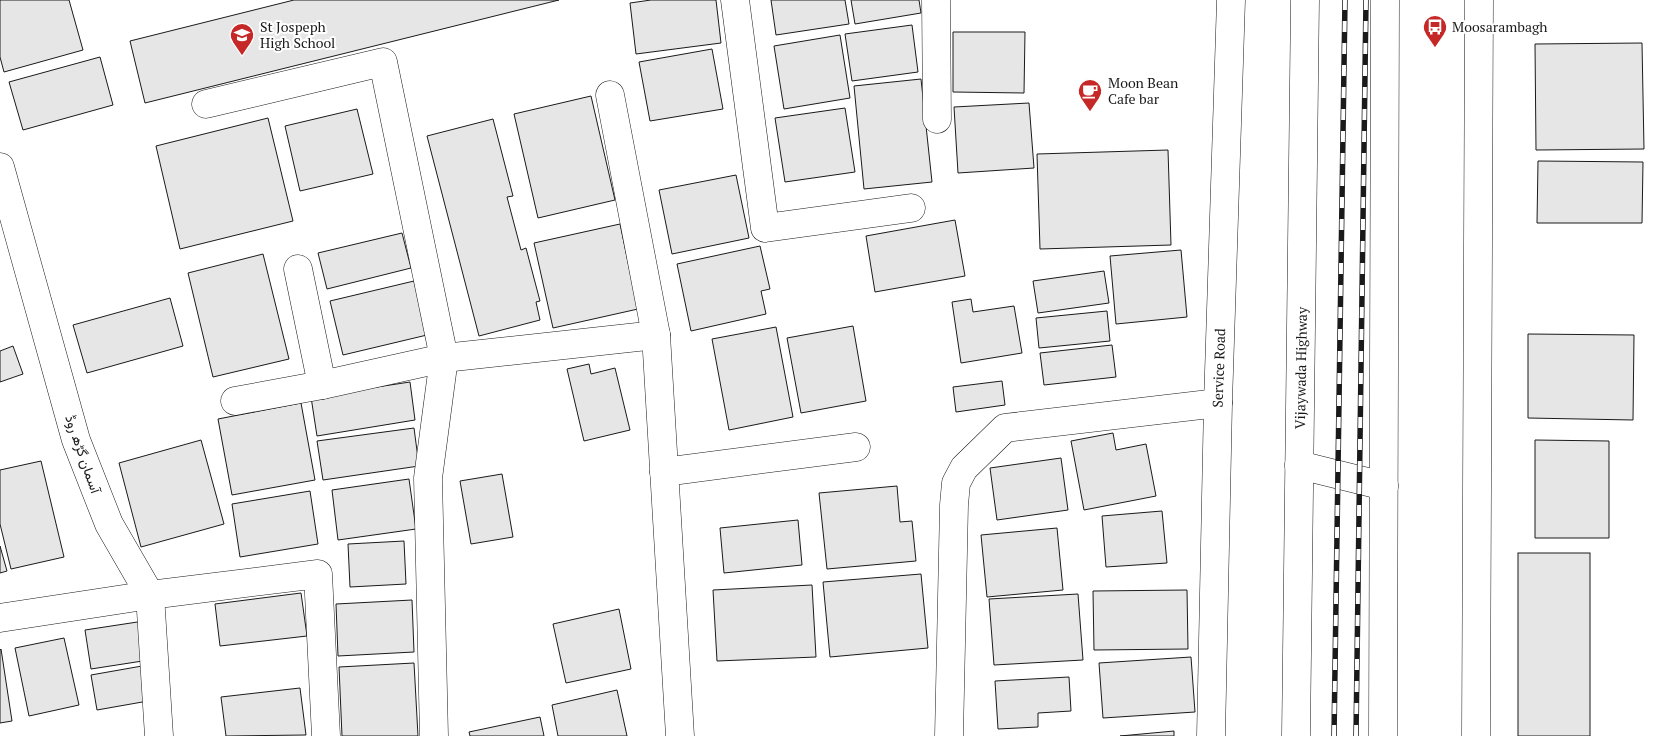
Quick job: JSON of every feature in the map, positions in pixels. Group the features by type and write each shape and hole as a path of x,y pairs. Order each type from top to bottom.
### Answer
{"main road":[{"path":"735,0 766,228 911,208"},
{"path":"936,0 937,119"},
{"name":"Service Road","path":"1211,736 1218,403 1231,0"},
{"name":"Vijaywada Highway","path":"1296,736 1305,0"},
{"path":"1383,736 1385,0"},
{"path":"1476,736 1479,0"},
{"path":"206,104 382,62 444,358 428,478 434,736"},
{"path":"610,95 656,335 680,736"},
{"name":"آسمان گڑھ روڈ","path":"0,167 76,440 109,524 150,595 159,736"},
{"path":"298,269 322,385"},
{"path":"235,401 322,385 444,358 656,335"},
{"path":"949,736 954,505 956,483 964,468 1005,428 1218,403"},
{"path":"664,472 856,447"},
{"path":"1299,465 1384,486"},
{"path":"0,618 150,595 318,574 326,736"}],"building":[{"path":"0,0 69,0 83,50 4,72 0,57"},
{"name":"St Jospeph High School","path":"294,0 559,0 145,103 130,41"},
{"path":"651,0 716,0 721,43 636,54 630,3"},
{"path":"771,0 845,0 849,24 776,35"},
{"path":"851,0 919,0 921,13 855,24"},
{"path":"912,25 918,72 852,81 845,34"},
{"path":"953,32 1025,32 1024,93 953,92"},
{"path":"840,35 850,98 784,109 774,46"},
{"path":"1642,43 1644,149 1536,150 1535,44"},
{"path":"712,49 723,109 650,121 639,62"},
{"path":"100,57 113,105 23,130 9,82"},
{"path":"921,79 932,182 864,189 854,86"},
{"path":"591,96 615,200 538,218 514,114"},
{"path":"1029,103 1034,168 958,173 954,107"},
{"path":"845,108 855,172 785,182 775,118"},
{"path":"357,109 373,174 300,191 285,126"},
{"path":"268,118 293,221 180,249 156,146"},
{"path":"493,119 513,196 507,197 521,250 526,248 540,301 536,302 540,320 479,336 427,136"},
{"path":"1168,150 1171,245 1040,249 1037,154"},
{"path":"1538,161 1643,162 1642,223 1537,223"},
{"path":"736,175 749,238 672,254 659,190"},
{"path":"955,220 965,276 875,292 866,236"},
{"path":"620,224 638,309 553,328 534,243"},
{"path":"402,233 411,268 327,289 318,253"},
{"path":"760,246 770,289 761,291 766,314 691,331 677,264"},
{"path":"1181,250 1187,317 1116,324 1110,256"},
{"path":"263,254 289,359 213,377 188,273"},
{"path":"1104,271 1109,303 1038,313 1033,281"},
{"path":"414,281 427,335 343,355 330,301"},
{"path":"170,298 183,346 87,373 73,325"},
{"path":"971,299 973,312 1014,306 1022,353 961,363 952,302"},
{"path":"1107,311 1110,341 1039,348 1036,318"},
{"path":"853,326 866,401 801,413 787,338"},
{"path":"776,327 793,417 729,430 712,339"},
{"path":"1528,334 1634,335 1633,420 1528,418"},
{"path":"1112,345 1116,377 1044,385 1040,353"},
{"path":"13,346 23,374 0,382 0,351"},
{"path":"589,364 591,374 615,368 630,430 584,441 567,369"},
{"path":"1002,381 1005,405 956,412 953,387"},
{"path":"410,382 415,420 317,436 311,397"},
{"path":"301,403 315,480 232,495 218,419"},
{"path":"414,428 419,466 323,480 317,441"},
{"path":"1113,433 1116,450 1146,444 1156,496 1084,510 1071,441"},
{"path":"201,440 224,524 141,547 119,463"},
{"path":"1535,440 1609,441 1609,538 1535,538"},
{"path":"1061,458 1068,510 997,520 990,468"},
{"path":"41,461 64,557 11,569 0,524 0,470"},
{"path":"502,474 513,537 471,544 460,481"},
{"path":"409,479 416,529 338,540 332,490"},
{"path":"897,486 900,522 912,521 916,561 827,569 819,493"},
{"path":"310,491 318,544 240,557 232,504"},
{"path":"1162,511 1167,563 1106,567 1102,516"},
{"path":"798,520 802,565 724,573 720,528"},
{"path":"1057,528 1063,590 987,597 981,535"},
{"path":"404,541 406,584 350,587 348,544"},
{"path":"0,546 7,571 0,573"},
{"path":"1518,553 1590,553 1590,736 1518,736"},
{"path":"921,574 928,648 830,657 823,582"},
{"path":"812,585 816,657 717,661 713,590"},
{"path":"1187,590 1188,649 1094,650 1093,591"},
{"path":"301,593 307,636 220,646 215,604"},
{"path":"1078,594 1083,660 994,665 989,599"},
{"path":"412,600 414,652 338,656 336,604"},
{"path":"619,609 631,669 566,683 553,624"},
{"path":"144,621 149,660 91,669 85,630"},
{"path":"64,638 79,705 29,716 15,648"},
{"path":"0,650 12,721 0,723"},
{"path":"1191,657 1195,712 1103,718 1099,663"},
{"path":"414,663 418,736 342,736 339,667"},
{"path":"142,666 148,701 97,710 91,675"},
{"path":"1069,677 1071,711 1038,713 1038,727 998,729 995,681"},
{"path":"300,688 306,735 226,736 221,697"},
{"path":"617,690 627,736 558,736 552,705"},
{"path":"540,717 544,736 470,736 469,732"},
{"path":"1174,731 1174,736 1120,736"}],"railway":[{"path":"1334,736 1345,0"},
{"path":"1356,736 1366,0"}],"place":[{"name":"Moosarambagh","path":"1435,48"},
{"name":"St Jospeph High School","path":"242,56"},
{"name":"Moon Bean Cafe bar","path":"1090,112"}]}
